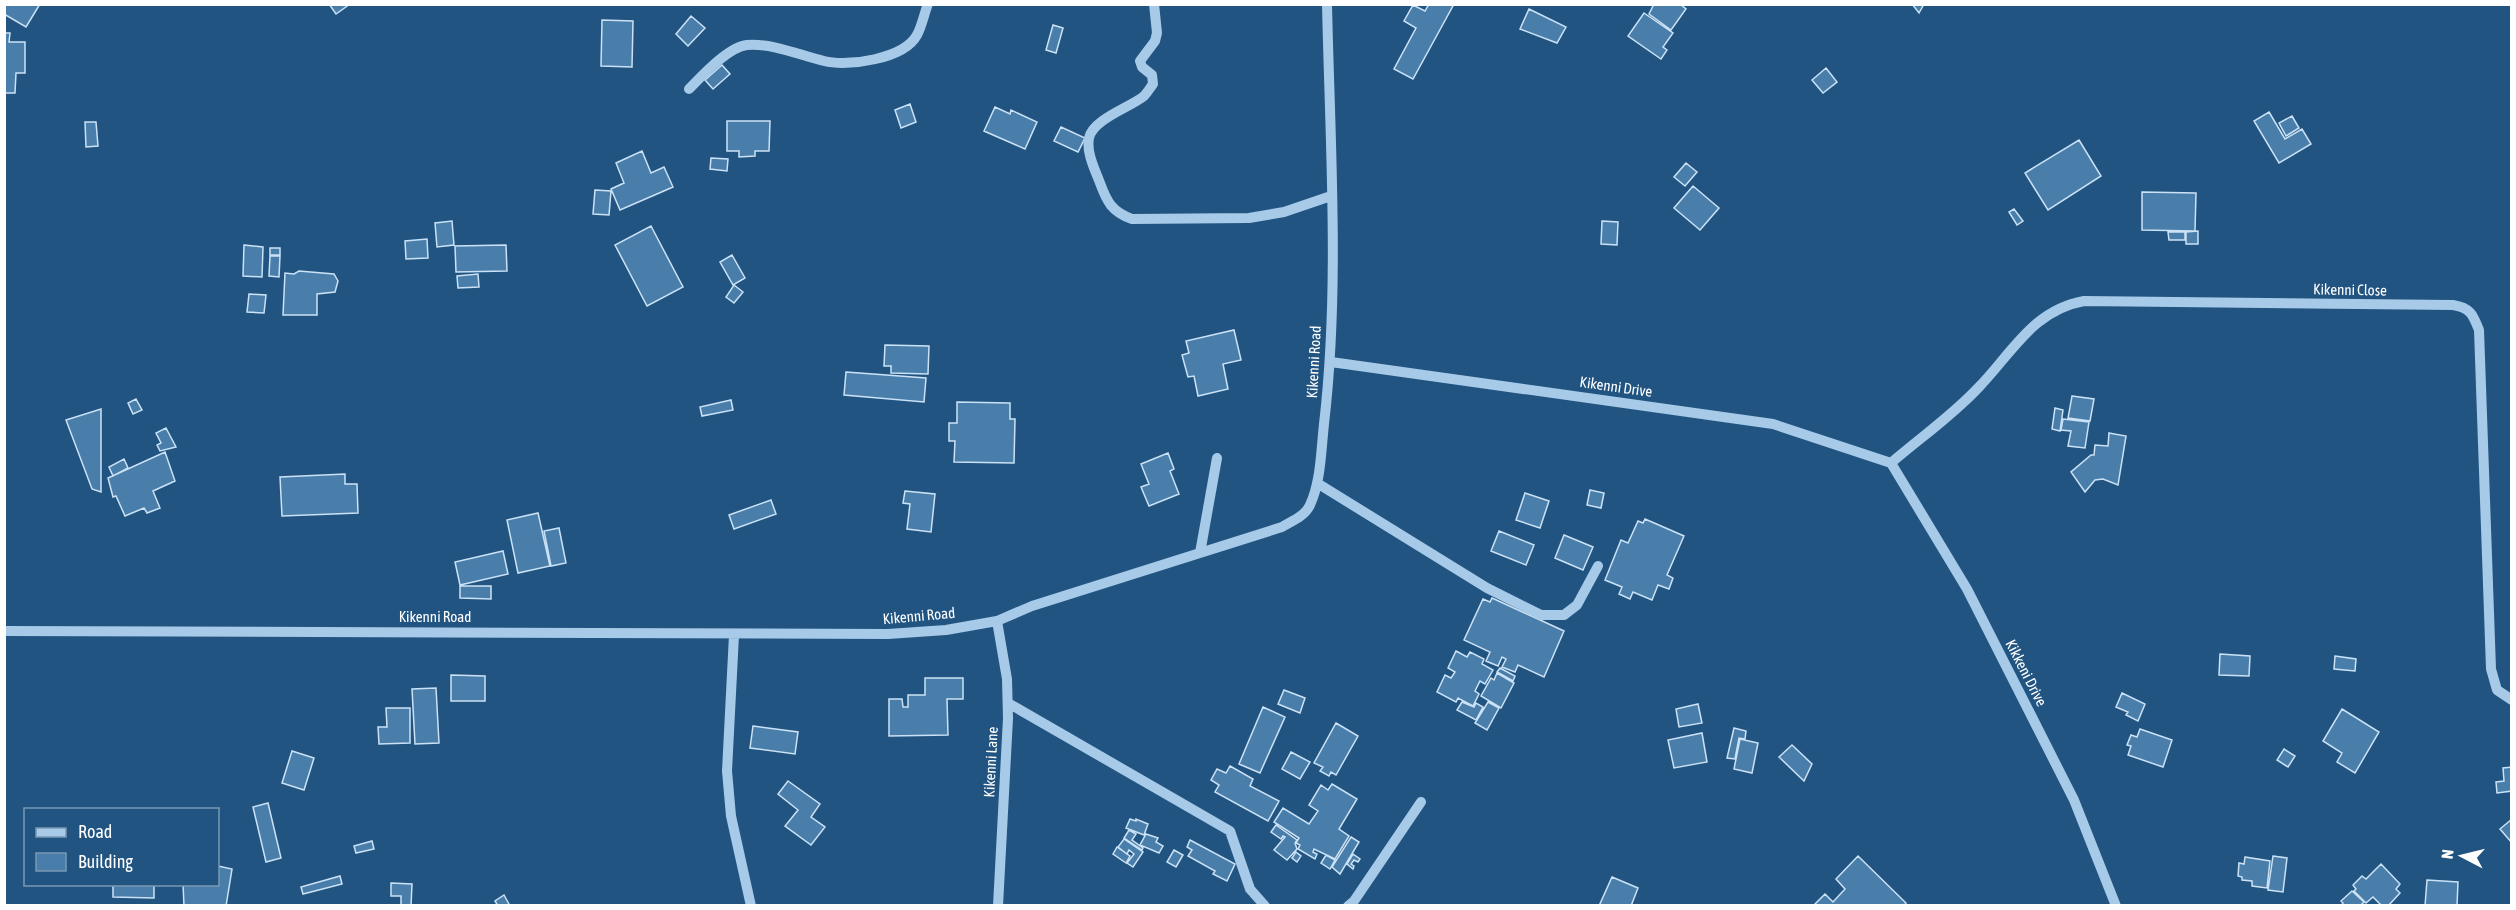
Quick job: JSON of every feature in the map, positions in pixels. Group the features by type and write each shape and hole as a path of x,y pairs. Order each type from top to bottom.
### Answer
{"street":[{"path":"689,89 724,56 745,45 769,47 827,62 867,61 900,51 916,36 928,4"},
{"path":"1154,4 1157,33 1155,41 1140,61 1142,67 1152,75 1153,84 1144,96 1114,113 1091,132 1089,139 1094,167 1111,208 1117,214 1132,219 1249,218 1284,212 1331,196"},
{"name":"Kikenni Road","path":"4,631 429,631 734,635 888,634 946,630 997,621 1032,606 1281,527 1298,518 1309,507 1317,483 1331,362 1331,196 1327,4"},
{"name":"Kikenni Close","path":"1892,463 1979,388 2030,327 2067,304 2084,301 2466,308 2472,313 2479,330 2491,669 2497,690 2511,700"},
{"name":"Kikenni Drive","path":"1331,362 1773,424 1892,463"},
{"path":"1200,553 1217,458"},
{"name":"Kikkeni Drive","path":"1892,463 1967,589 2074,800 2116,906"},
{"path":"1317,483 1487,588 1541,615 1564,615 1577,605 1598,566"},
{"name":"Kikenni Lane","path":"997,621 1007,679 1008,703 998,906"},
{"path":"734,635 727,771 731,816 751,906"},
{"path":"1008,703 1230,831 1250,889 1265,906"},
{"path":"1348,906 1354,901 1421,802"}],"building":[{"path":"4,4 40,4 26,27 4,14"},
{"path":"329,4 350,4 336,14"},
{"path":"1429,4 1454,4 1413,79 1394,69 1416,28 1404,21 1413,5 1425,11"},
{"path":"1654,4 1680,4 1686,9 1671,30 1649,14"},
{"path":"1912,4 1924,4 1919,13"},
{"path":"1529,9 1566,27 1557,43 1520,29"},
{"path":"1644,13 1673,33 1663,47 1667,50 1661,59 1628,36"},
{"path":"691,16 705,28 688,46 676,34"},
{"path":"602,20 633,21 632,67 601,66"},
{"path":"1053,25 1063,28 1056,53 1046,50"},
{"path":"4,33 10,33 9,42 25,42 25,73 16,73 15,93 4,93"},
{"path":"722,65 730,74 713,89 705,80"},
{"path":"1826,68 1837,82 1823,93 1812,80"},
{"path":"910,104 916,122 901,128 895,110"},
{"path":"995,107 1010,114 1011,110 1037,122 1025,149 984,131"},
{"path":"2269,112 2285,139 2302,129 2311,144 2279,163 2254,121"},
{"path":"2292,116 2299,128 2286,136 2279,123"},
{"path":"727,121 770,121 769,151 755,151 755,156 739,157 739,151 727,151"},
{"path":"85,122 96,122 98,146 86,147"},
{"path":"1061,127 1085,138 1078,152 1054,141"},
{"path":"2079,140 2101,176 2048,210 2025,173"},
{"path":"642,151 651,173 664,167 673,187 620,210 611,189 624,183 616,163"},
{"path":"711,158 728,159 727,171 710,169"},
{"path":"1686,163 1697,172 1685,186 1674,177"},
{"path":"1693,186 1719,208 1700,230 1674,208"},
{"path":"595,190 611,191 609,215 593,214"},
{"path":"2142,192 2196,193 2195,231 2142,230"},
{"path":"2014,209 2023,221 2017,225 2009,212"},
{"path":"452,221 454,245 437,247 435,223"},
{"path":"1602,221 1618,222 1617,245 1601,244"},
{"path":"651,226 683,287 647,306 615,245"},
{"path":"2198,231 2198,244 2186,244 2186,232"},
{"path":"2168,232 2185,232 2185,240 2169,240"},
{"path":"427,239 428,258 406,259 405,241"},
{"path":"244,245 263,247 262,277 243,276"},
{"path":"506,245 507,271 456,272 455,246"},
{"path":"270,248 280,248 280,255 270,255"},
{"path":"732,255 745,278 733,285 720,262"},
{"path":"270,256 280,256 279,277 269,276"},
{"path":"299,271 334,274 338,281 335,292 317,294 317,315 283,315 285,273 294,274"},
{"path":"478,274 479,287 458,288 457,276"},
{"path":"734,285 743,292 734,303 726,297"},
{"path":"249,294 266,295 264,313 247,312"},
{"path":"1234,330 1241,360 1223,364 1228,389 1198,396 1194,376 1188,377 1182,355 1189,353 1186,341"},
{"path":"885,345 929,346 928,374 891,373 891,366 884,366"},
{"path":"846,372 926,378 924,402 844,395"},
{"path":"2072,396 2094,399 2090,421 2068,418"},
{"path":"136,399 142,410 133,414 128,403"},
{"path":"731,400 733,410 702,416 700,407"},
{"path":"957,402 1010,403 1010,419 1015,419 1014,463 954,462 955,441 949,441 949,423 957,423"},
{"path":"2055,408 2063,410 2060,431 2052,429"},
{"path":"101,409 101,492 92,489 66,420"},
{"path":"2063,419 2089,422 2085,448 2068,446 2071,431 2061,430"},
{"path":"166,428 176,447 160,451 157,445 161,443 156,433"},
{"path":"2109,433 2126,436 2118,485 2103,479 2095,480 2085,492 2071,472 2094,455 2095,445 2108,446"},
{"path":"165,452 175,481 153,491 160,508 147,513 144,508 125,516 116,496 113,497 108,478"},
{"path":"1168,453 1174,469 1170,471 1179,494 1149,506 1141,487 1149,484 1141,464"},
{"path":"124,459 128,468 113,476 109,467"},
{"path":"345,474 345,484 357,484 358,513 282,516 280,477"},
{"path":"1590,490 1604,493 1601,508 1587,505"},
{"path":"905,491 935,494 931,532 907,529 910,504 903,503"},
{"path":"1525,493 1549,501 1540,528 1516,520"},
{"path":"771,500 776,514 734,529 729,515"},
{"path":"538,513 550,566 518,573 507,520"},
{"path":"1645,519 1684,536 1667,575 1673,578 1669,589 1658,585 1652,600 1633,592 1630,599 1619,594 1622,587 1605,580 1621,540 1628,543 1638,521 1643,523"},
{"path":"559,528 566,563 551,566 544,531"},
{"path":"1499,531 1534,545 1526,565 1491,551"},
{"path":"1564,535 1593,547 1583,570 1555,558"},
{"path":"503,551 508,574 460,585 455,562"},
{"path":"460,586 491,586 491,599 460,598"},
{"path":"1492,598 1564,631 1544,677 1518,665 1515,672 1502,667 1506,659 1502,657 1498,666 1486,661 1490,652 1464,640 1483,599 1490,602"},
{"path":"1456,651 1467,657 1470,652 1484,659 1482,664 1493,670 1485,684 1480,681 1475,691 1479,694 1473,706 1458,698 1456,702 1437,692 1445,675 1451,678 1455,672 1448,668"},
{"path":"2220,654 2250,656 2249,676 2219,675"},
{"path":"2335,656 2356,659 2355,671 2334,669"},
{"path":"1500,668 1515,676 1513,681 1497,672"},
{"path":"1497,673 1514,683 1501,708 1481,696 1491,678 1494,680"},
{"path":"451,675 485,676 485,701 451,701"},
{"path":"925,678 963,678 963,699 947,699 948,735 889,736 889,699 902,699 903,707 908,707 908,695 925,695"},
{"path":"436,688 439,743 415,744 412,689"},
{"path":"1284,690 1305,698 1300,713 1278,704"},
{"path":"2122,693 2145,704 2138,721 2126,715 2128,712 2116,707"},
{"path":"1462,702 1474,707 1476,703 1483,707 1476,720 1457,710"},
{"path":"1488,702 1499,708 1487,730 1475,723"},
{"path":"1698,704 1702,723 1679,727 1676,709"},
{"path":"1263,707 1285,717 1260,773 1239,764"},
{"path":"386,708 410,708 410,743 379,744 378,727 387,727"},
{"path":"2342,709 2379,732 2355,773 2337,762 2342,753 2323,741"},
{"path":"1336,723 1358,736 1336,775 1331,772 1329,776 1320,771 1323,767 1314,763"},
{"path":"753,726 798,732 795,754 750,748"},
{"path":"1734,728 1746,731 1745,739 1739,738 1735,759 1727,758"},
{"path":"2140,729 2172,740 2163,767 2128,755 2131,746 2127,745 2131,735 2137,737"},
{"path":"1702,733 1707,762 1674,768 1668,740"},
{"path":"1740,739 1758,743 1752,773 1734,769"},
{"path":"1792,745 1812,764 1804,781 1779,757"},
{"path":"2284,749 2295,756 2288,767 2277,760"},
{"path":"292,751 314,758 304,790 282,783"},
{"path":"1291,752 1310,762 1300,779 1282,769"},
{"path":"1230,766 1253,779 1250,786 1279,801 1268,821 1215,792 1219,785 1211,780 1217,769 1226,773"},
{"path":"2512,767 2512,791 2497,793 2496,782 2504,781 2503,768"},
{"path":"788,781 820,804 811,817 825,827 811,845 785,826 798,810 778,794"},
{"path":"1332,784 1357,799 1339,829 1349,836 1335,859 1314,849 1313,852 1317,854 1315,859 1298,849 1300,845 1296,843 1299,838 1274,822 1283,808 1309,824 1318,811 1309,805 1321,785 1328,790"},
{"path":"268,803 281,858 266,862 253,807"},
{"path":"1130,819 1148,824 1144,835 1126,828"},
{"path":"2512,819 2512,843 2500,829"},
{"path":"1276,825 1297,840 1295,843 1297,849 1287,860 1274,850 1285,837 1281,839 1271,832"},
{"path":"1129,830 1136,834 1132,840 1143,848 1142,850 1124,838"},
{"path":"1146,834 1158,838 1156,842 1163,846 1159,853 1140,845"},
{"path":"1351,837 1359,842 1340,874 1332,867"},
{"path":"1124,839 1143,852 1133,867 1127,863 1134,854 1129,850 1127,854 1118,847"},
{"path":"1190,840 1235,864 1227,881 1213,874 1215,871 1188,856 1192,850 1187,847"},
{"path":"372,841 374,849 356,853 354,846"},
{"path":"1117,847 1130,856 1126,863 1113,854"},
{"path":"1174,850 1183,855 1176,867 1167,862"},
{"path":"1296,852 1301,856 1297,862 1292,858"},
{"path":"1353,854 1360,859 1358,862 1354,860 1351,864 1354,866 1353,869 1347,864"},
{"path":"1326,855 1335,860 1330,869 1321,863"},
{"path":"1858,856 1906,903 1904,906 1813,906 1825,894 1833,902 1845,889 1836,879"},
{"path":"2273,856 2287,858 2283,892 2268,890"},
{"path":"2245,857 2270,861 2267,888 2252,886 2252,881 2242,880 2242,877 2238,876 2239,863 2244,864"},
{"path":"2381,864 2400,884 2396,889 2400,893 2388,906 2382,906 2373,897 2366,903 2354,891 2356,889 2353,885 2362,876 2366,879"},
{"path":"219,866 232,869 226,906 184,906 183,886 219,886"},
{"path":"340,876 342,884 303,894 301,887"},
{"path":"1612,877 1638,888 1631,906 1599,906"},
{"path":"2427,880 2458,882 2457,906 2425,906"},
{"path":"391,883 412,884 411,906 401,906 401,896 391,896"},
{"path":"113,886 154,886 154,898 113,897"},
{"path":"2352,891 2364,902 2360,906 2341,906 2343,903 2341,901"},
{"path":"504,895 510,906 498,906 495,901"}]}
